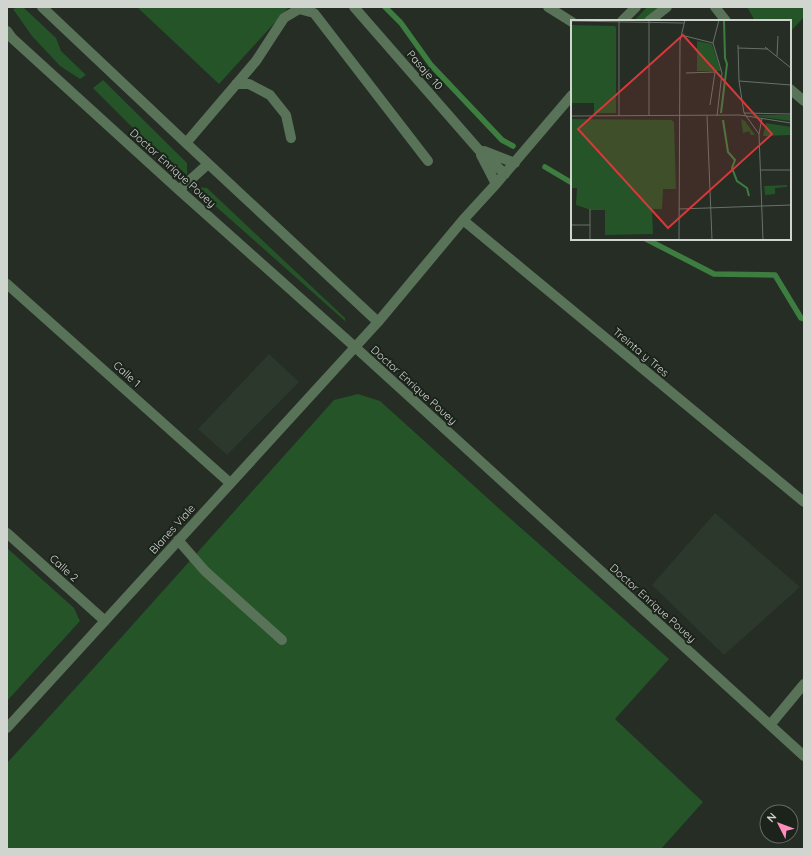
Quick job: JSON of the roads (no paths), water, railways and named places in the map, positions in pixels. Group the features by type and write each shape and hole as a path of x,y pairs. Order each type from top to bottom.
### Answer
{"street":[{"path":"42,7 378,322"},
{"name":"Pasaje 10","path":"354,7 478,149 506,174"},
{"path":"548,7 571,21"},
{"path":"623,20 636,7"},
{"path":"650,20 666,7"},
{"path":"715,7 725,20"},
{"path":"186,143 256,61 284,18 299,9 314,13 428,161"},
{"name":"Doctor Enrique Pouey","path":"7,31 12,38 179,190 355,347 804,756"},
{"path":"236,84 249,84 270,95 286,115 291,138"},
{"path":"791,90 804,101"},
{"name":"Blanes Viale","path":"7,728 378,322 571,96"},
{"name":"Pasaje 10","path":"478,149 515,163"},
{"name":"Pasaje 10","path":"478,149 496,184"},
{"path":"179,190 208,164"},
{"name":"Treinta y Tres","path":"464,220 804,502"},
{"name":"Calle 1","path":"7,284 230,483"},
{"name":"Calle 2","path":"7,533 105,621"},
{"path":"178,540 205,571 282,640"},
{"path":"770,725 804,684"}],"waterway":[{"path":"385,7 401,23 431,65 502,140 513,146"},
{"path":"545,167 571,182"},
{"path":"648,240 714,274 775,275 801,318 804,319"}]}
